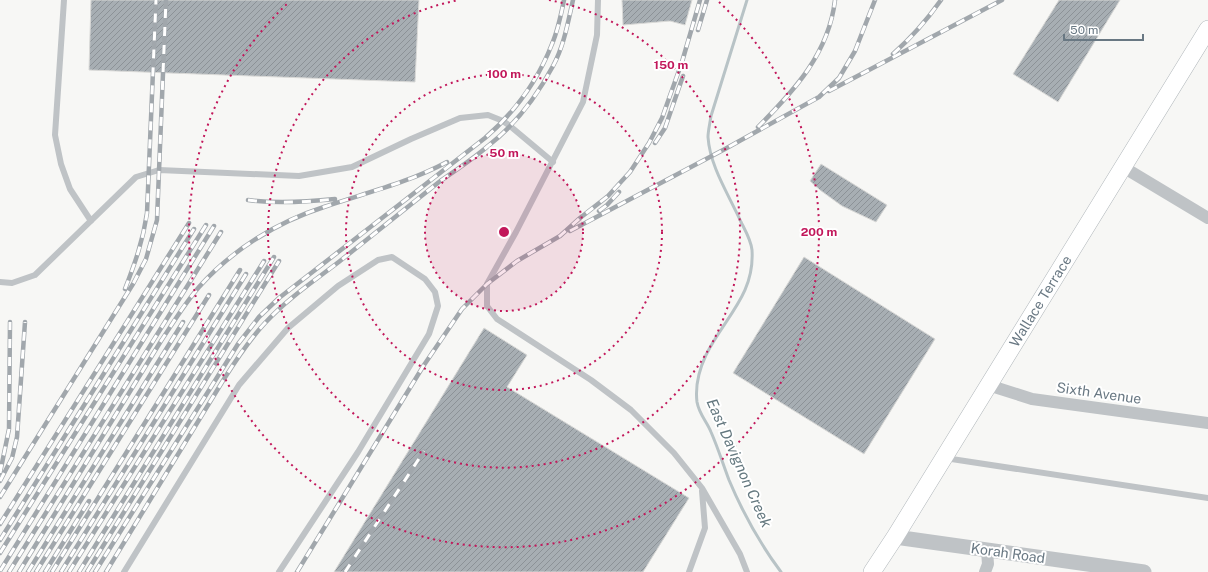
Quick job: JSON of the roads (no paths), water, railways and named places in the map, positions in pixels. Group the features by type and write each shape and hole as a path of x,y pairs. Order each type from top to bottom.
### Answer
{"main road":[{"name":"Wallace Terrace","path":"872,572 1123,167 1206,37"}],"street":[{"path":"1123,167 1208,218"},
{"name":"Sixth Avenue","path":"988,385 1032,399 1208,424"},
{"name":"Korah Road","path":"895,537 1144,572"},
{"path":"985,572 988,564 987,551"}],"lane":[{"path":"64,0 55,135 61,164 70,189 91,221"},
{"path":"598,0 597,35 583,102 553,162 487,284 487,306 497,319 591,380 631,410 674,452 702,488 740,554 747,572"},
{"path":"0,282 12,282 35,275 136,177 149,172 159,170 299,176 352,167 460,118 488,115 503,122 553,162"},
{"path":"124,572 244,379 288,328 332,290 378,260 392,257 425,279 435,292 438,306 429,334 358,452 279,572"},
{"path":"943,458 1208,498"},
{"path":"689,572 705,528 702,488"}],"waterway":[{"name":"East Davignon Creek","path":"747,0 711,116 708,137 712,159 716,170 750,243 752,250 752,266 744,293 706,355 698,378 697,402 699,410 711,432 729,480 740,504 752,528 781,572"}],"railway":[{"path":"125,289 138,252 147,213 156,0"},
{"path":"0,497 133,284 146,259 157,220 166,0"},
{"path":"95,572 238,344 259,317 279,298 485,138 506,118 524,95 540,70 556,33 564,0"},
{"path":"106,572 224,379 254,336 273,314 292,298 439,182 498,138 507,129 533,99 553,66 563,42 573,0"},
{"path":"297,572 424,365 462,309 487,284 517,261 560,236 608,196 630,172 649,143 662,118 682,62 700,0"},
{"path":"698,30 707,0"},
{"path":"758,127 797,85 808,70 826,37 835,0"},
{"path":"570,231 725,149 819,97 839,78 855,51 875,0"},
{"path":"893,54 906,42 941,0"},
{"path":"829,91 1002,0"},
{"path":"655,143 665,128 683,76"},
{"path":"19,572 179,313 199,287 212,274 241,249 272,229 306,213 402,182 447,162"},
{"path":"599,211 619,192"},
{"path":"248,200 292,202 335,199"},
{"path":"0,524 189,223"},
{"path":"0,553 206,225"},
{"path":"0,571 214,226"},
{"path":"0,540 194,229"},
{"path":"9,572 221,232"},
{"path":"79,572 274,257"},
{"path":"69,572 264,261"},
{"path":"87,572 279,261"},
{"path":"52,572 240,270"},
{"path":"61,572 246,274"},
{"path":"36,572 209,295"},
{"path":"0,473 9,429 10,322"},
{"path":"0,481 12,458 17,437 25,322"},
{"path":"28,572 183,322"},
{"path":"345,572 424,451"},
{"path":"45,572 89,501"}]}
